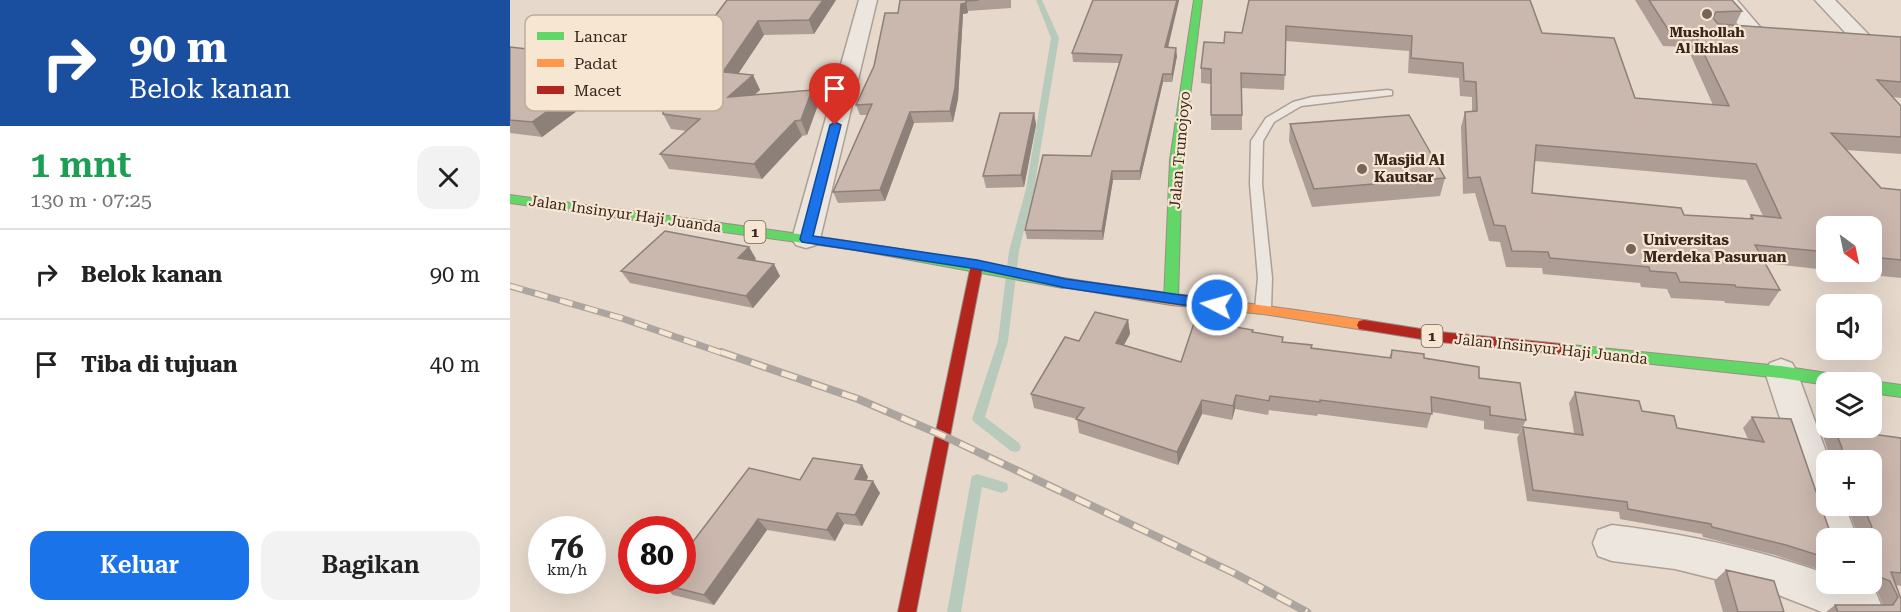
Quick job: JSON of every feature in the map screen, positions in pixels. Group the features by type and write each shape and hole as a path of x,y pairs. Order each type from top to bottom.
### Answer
{"main road":[{"name":"Jalan Trunojoyo","path":"1171,300 1176,160 1198,0"},
{"name":"Jalan Insinyur Haji Juanda","path":"510,199 806,239 977,265 1171,300 1263,309 1440,337 1816,377"},
{"path":"907,612 977,265"},
{"path":"1882,388 1901,391"}],"street":[{"path":"806,239 868,0"},
{"path":"1727,0 1756,34"},
{"path":"1824,0 1872,41 1839,39"},
{"path":"1727,32 1780,35"},
{"path":"1781,372 1835,528"},
{"path":"1612,543 1675,550 1776,575 1865,601"}],"lane":[{"path":"1263,309 1265,278 1256,184 1257,141 1270,120 1297,104 1312,100 1388,93"}],"building":[{"path":"727,0 823,0 809,20 758,21 723,72 723,15 716,15"},
{"path":"900,0 979,0 966,1 961,4 955,88 950,111 910,112 880,190 833,192 872,104 856,105 874,66 885,13 898,13"},
{"path":"1093,0 1177,0 1165,47 1176,48 1172,74 1163,74 1140,171 1112,171 1102,231 1025,230 1043,155 1091,156 1122,55 1072,53"},
{"path":"1249,0 1530,0 1542,33 1614,38 1635,98 1729,106 1694,33 1669,31 1649,0 1732,0 1742,11 1716,12 1713,18 1718,24 1901,37 1901,82 1877,80 1901,106 1901,137 1831,133 1881,188 1901,190 1901,260 1882,258 1882,216 1816,216 1816,251 1755,245 1780,290 1680,282 1676,273 1650,271 1649,267 1550,258 1548,252 1512,251 1505,226 1494,225 1480,177 1468,178 1465,112 1477,111 1476,82 1464,81 1463,63 1411,58 1412,36 1286,26 1285,75 1241,73 1242,115 1211,115 1211,69 1201,68 1204,42 1224,43 1225,32 1242,33","holes":["1536,145 1756,164 1781,218 1751,215 1753,219 1684,215 1681,208 1532,193"]},
{"path":"510,47 525,49 525,111 548,111 532,122 510,120"},
{"path":"723,72 753,75 728,97 812,90 801,120 795,121 754,164 660,154 700,119 663,114 663,111 723,111"},
{"path":"1000,113 1034,113 1021,175 983,176"},
{"name":"Masjid Al Kautsar","path":"1409,115 1445,178 1314,189 1290,124"},
{"path":"665,231 749,247 738,258 774,264 746,296 621,271"},
{"path":"1095,312 1128,320 1116,343 1181,362 1195,320 1283,337 1282,342 1312,345 1311,348 1391,358 1392,350 1424,354 1424,358 1479,367 1479,378 1520,383 1526,420 1490,415 1490,407 1431,397 1432,414 1320,400 1320,402 1270,396 1269,401 1236,395 1233,406 1202,400 1177,452 1076,419 1084,408 1031,394 1065,337 1079,341"},
{"path":"1575,392 1639,401 1642,411 1674,416 1677,428 1764,442 1752,417 1791,419 1816,491 1816,516 1825,516 1829,528 1816,528 1816,555 1712,527 1711,524 1628,509 1627,502 1533,490 1523,427 1583,435"},
{"path":"1882,435 1901,438 1901,573 1891,572 1901,599 1901,612 1838,612 1835,605 1893,605 1898,597 1890,581 1882,578 1882,528 1871,528 1867,516 1882,516 1882,450 1842,450 1838,438 1882,438"},
{"path":"813,458 862,465 855,479 873,481 855,515 837,513 827,530 758,519 704,595 696,593 696,538 749,468 800,480"},
{"path":"1726,570 1774,581 1784,612 1738,612"}],"waterway":[{"path":"1015,447 978,419 1003,341 1014,251 1030,189 1055,38 1039,0"},
{"path":"954,612 977,480 1002,487"}],"railway":[{"path":"510,286 621,318 725,354"},
{"path":"721,352 858,399 944,436 1234,573 1307,612"}],"traffic: fast":[{"path":"1171,300 1176,160 1198,0"},
{"path":"510,199 856,246 1063,283"},
{"path":"1561,349 1816,377"},
{"path":"1882,388 1901,391"}],"traffic: slow":[{"path":"1063,283 1171,300 1263,309 1364,325"}],"traffic: jam":[{"path":"907,612 977,265"},
{"path":"1364,325 1440,337 1561,349"}],"place":[{"name":"Mushollah Al Ikhlas","path":"1707,14"},
{"name":"Masjid Al Kautsar","path":"1362,169"},
{"name":"Universitas Merdeka Pasuruan","path":"1631,249"}],"route":[{"path":"835,125 806,239 977,265 1066,284 1217,305"}]}
